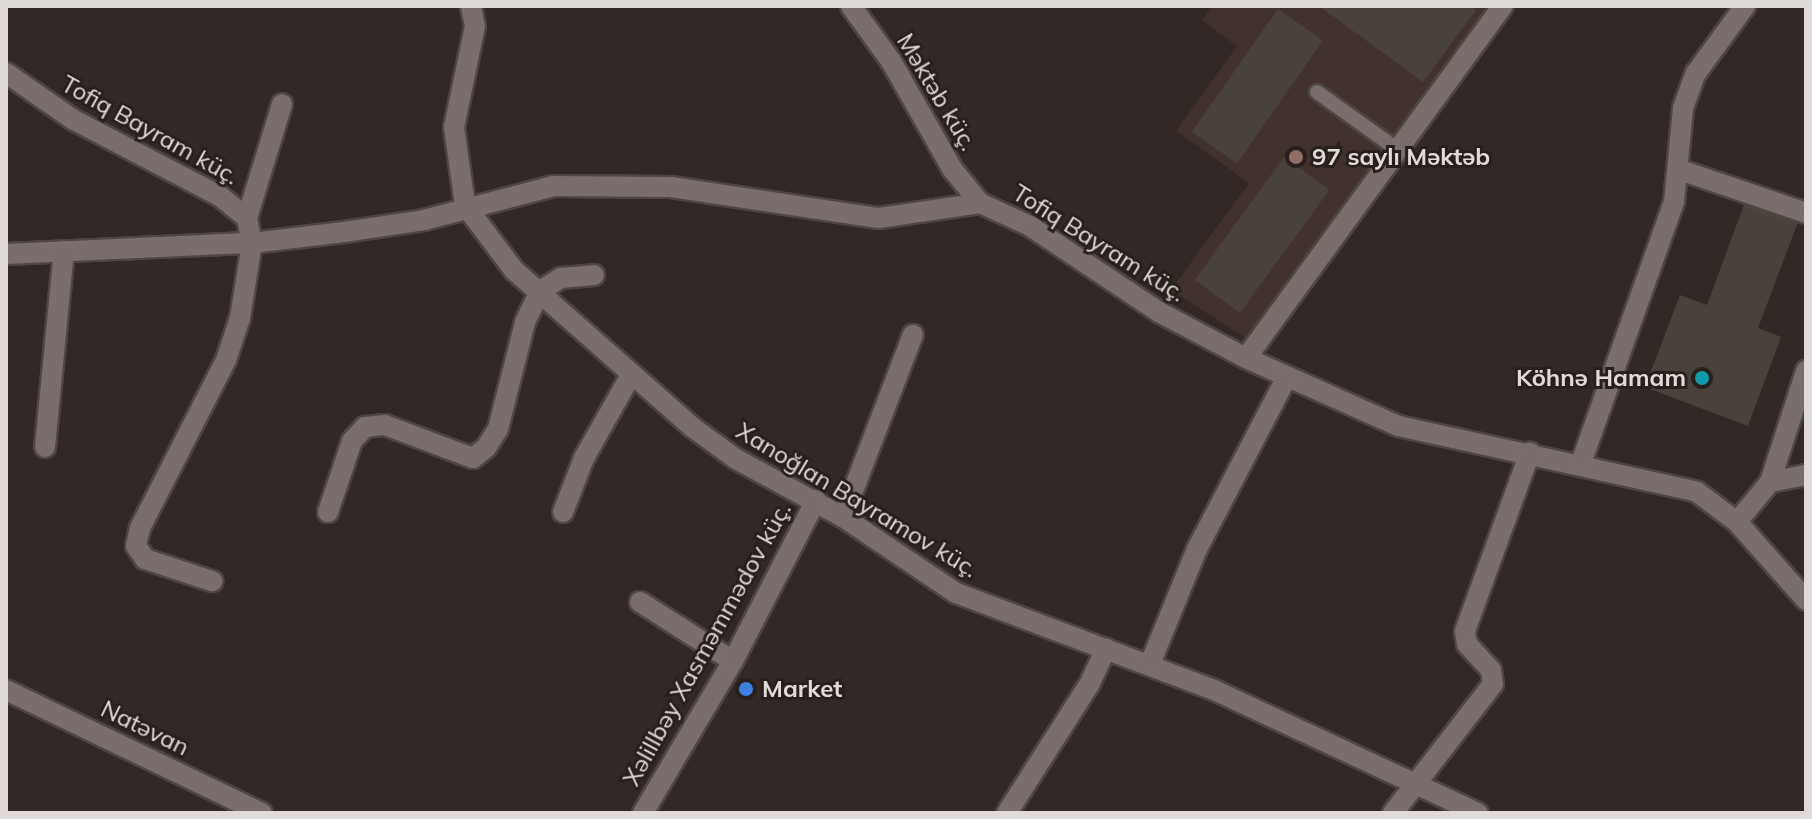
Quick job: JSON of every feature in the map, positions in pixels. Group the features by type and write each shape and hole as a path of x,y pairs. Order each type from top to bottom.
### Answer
{"street":[{"name":"Xanoğlan Bayramov küç.","path":"471,6 475,26 454,127 465,205 495,248 631,375 736,459 816,500 956,593 1150,664 1478,813"},
{"name":"Məktəb küç.","path":"851,6 891,61 953,170 980,203"},
{"path":"1246,358 1503,6"},
{"path":"1581,463 1674,202 1680,170 1683,108 1696,73 1745,6"},
{"name":"Tofiq Bayram küç.","path":"6,73 74,120 221,197 247,218 252,243"},
{"path":"247,218 282,104"},
{"path":"1680,170 1806,213"},
{"name":"Tofiq Bayram küç.","path":"6,254 252,243 424,220 465,205 554,186 671,187 879,218 980,203 1030,226 1159,312 1286,379 1398,426 1581,463 1697,492 1737,522 1806,600"},
{"path":"212,581 145,559 136,546 226,360 240,318 252,243"},
{"path":"45,447 64,251"},
{"path":"328,512 352,441 365,427 385,425 473,458 486,448 498,429 525,322 540,291 561,278 594,275"},
{"path":"843,517 913,335"},
{"path":"1737,522 1770,482 1806,371"},
{"path":"563,512 584,458 631,375"},
{"path":"1150,664 1197,549 1286,379"},
{"path":"1393,813 1493,684 1491,670 1467,644 1465,631 1530,452"},
{"path":"1770,482 1806,475"},
{"name":"Xəlillbəy Xasməmmədov küç.","path":"643,813 733,661 816,500"},
{"path":"640,602 733,661"},
{"path":"1007,813 1090,683 1106,648"},
{"name":"Natəvan","path":"6,690 262,813"}],"lane":[{"path":"1317,92 1398,150"}],"shaded area":[{"name":"97 saylı Məktəb","path":"1213,6 1488,7 1247,339 1171,290 1249,183 1176,131 1237,46 1202,20"}],"building":[{"path":"1319,6 1470,6 1476,10 1423,82"},
{"path":"1278,9 1323,41 1237,163 1192,132"},
{"path":"1284,157 1329,190 1240,313 1195,280"},
{"path":"1745,202 1798,222 1758,328 1781,337 1748,426 1645,387 1680,295 1707,305"}],"place":[{"name":"97 saylı Məktəb","path":"1296,157"},
{"name":"Köhnə Hamam","path":"1702,378"},
{"name":"Market","path":"746,689"}]}
